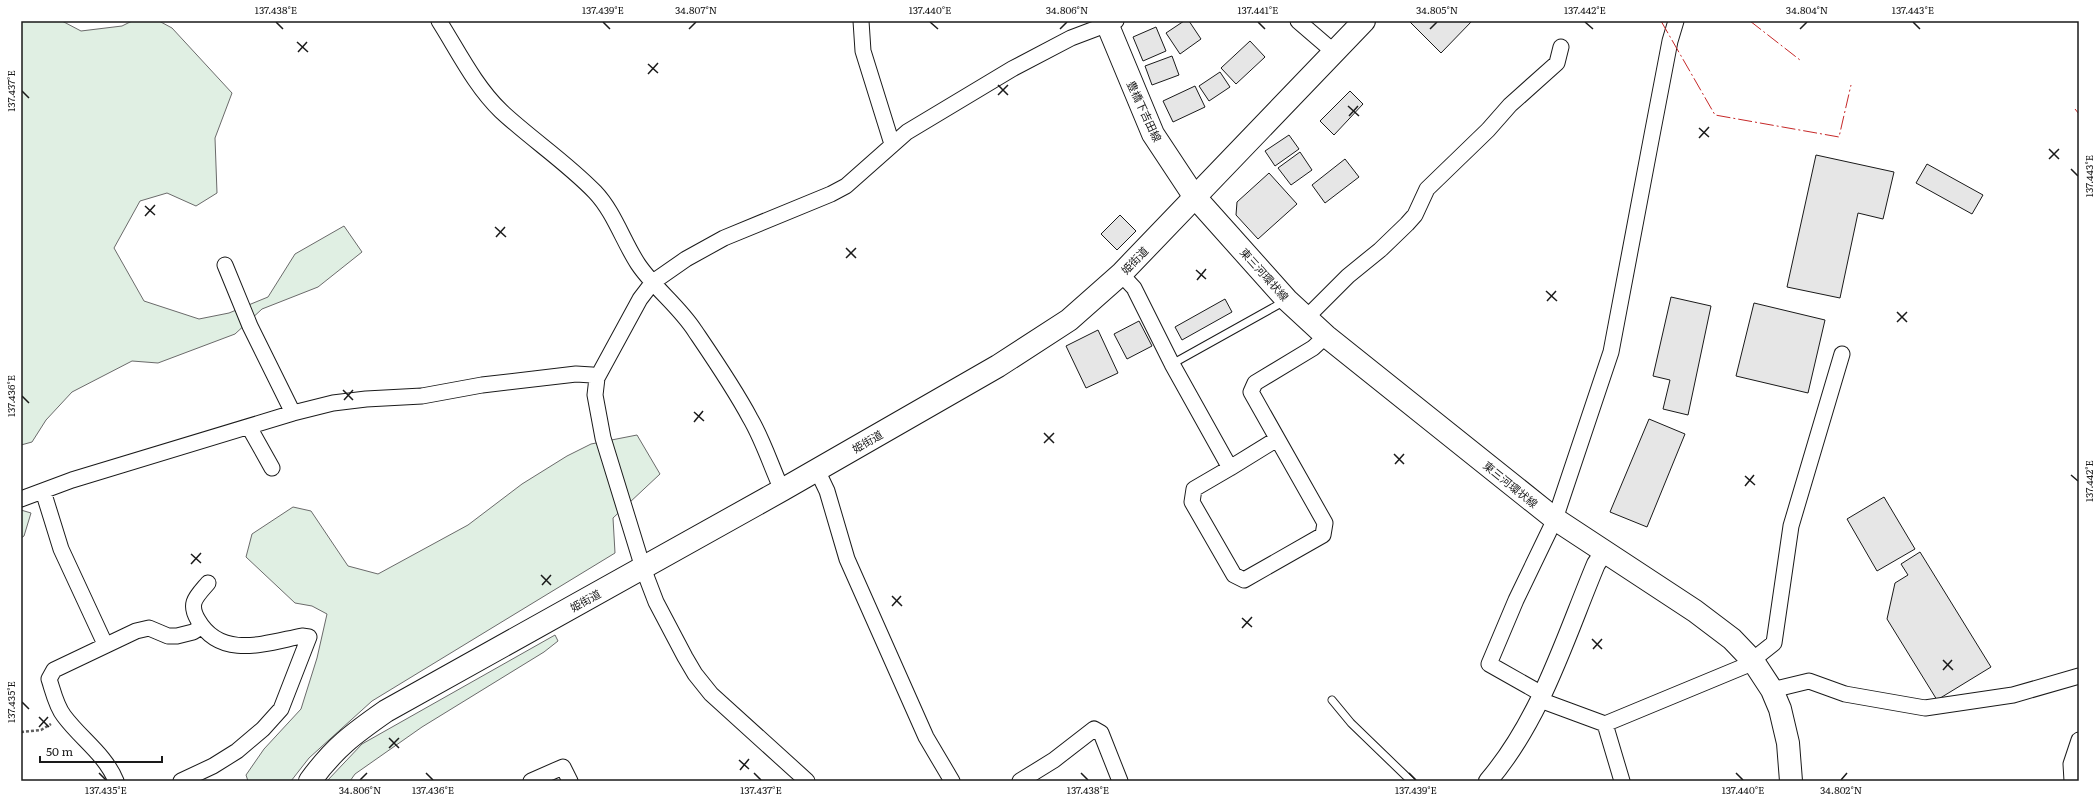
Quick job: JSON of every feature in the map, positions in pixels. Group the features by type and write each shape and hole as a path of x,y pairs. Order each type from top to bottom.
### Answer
{"main road":[{"name":"姫街道","path":"310,781 324,762 349,737 386,712 817,470 998,366 1069,320 1121,274 1194,196 1364,21"},
{"name":"豊橋下吉田線","path":"1110,22 1153,134 1194,196"},
{"name":"東三河環状線","path":"1194,196 1287,300 1326,336 1554,519 1605,551 1732,639 1753,661 1772,690 1780,709 1785,730 1791,781"}],"street":[{"path":"439,21 481,88 495,104 526,133 566,164 596,193 608,209 622,238 639,265 695,330 751,418 782,490"},
{"path":"862,21 863,51 892,144"},
{"path":"1298,21 1334,52"},
{"path":"1676,21 1670,40 1611,352 1554,519 1516,600 1489,664 1541,697 1605,724 1745,666 1774,643 1791,526 1842,354"},
{"path":"806,781 711,694 695,674 656,602 643,568 603,438 595,395 597,378 640,298 653,282 686,259 724,238 846,186 907,132 1012,69 1071,38 1110,22"},
{"path":"1306,318 1348,276 1380,250 1407,224 1415,215 1427,189 1488,130 1510,105 1557,63 1561,47"},
{"path":"225,265 250,326 293,413"},
{"path":"1121,274 1134,288 1172,364 1230,468"},
{"path":"1277,440 1194,490 1192,502 1234,575 1244,580 1322,535 1325,522 1250,392 1256,383 1314,348 1326,336"},
{"path":"21,499 79,478 293,413 334,403 366,399 422,396 482,385 576,374 592,375 597,378"},
{"path":"249,427 272,468"},
{"path":"817,470 827,491 847,559 926,737 952,781"},
{"path":"43,491 61,549 105,644"},
{"path":"1488,781 1504,762 1524,732 1541,697 1596,564 1605,551"},
{"path":"181,781 213,766 237,751 263,729 281,709 309,637 302,636 250,646 231,645 219,642 202,627 193,612 194,599 208,583"},
{"path":"116,781 110,767 63,716 57,706 49,679 54,670 105,644 136,631 149,628 168,636 177,636 193,632 202,627"},
{"path":"1772,690 1809,681 1845,694 1925,708 2013,695 2079,676"},
{"path":"1605,724 1622,781"},
{"path":"1020,781 1054,760 1094,729 1101,733 1120,781"},
{"path":"2072,781 2071,764 2079,740"},
{"path":"531,781 563,767 570,781"}],"lane":[{"path":"1172,364 1287,300"},
{"path":"1332,700 1350,723 1411,781"}],"path":[{"path":"21,732 40,730 63,716"}],"green space":[{"path":"21,21 62,21 81,31 122,26 132,21 159,21 172,28 232,93 215,138 217,193 196,206 167,193 140,201 114,248 144,301 199,319 229,313 268,297 295,254 344,226 362,252 318,287 262,309 235,334 158,363 132,361 72,392 46,420 32,442 21,445"},
{"path":"637,435 660,474 613,518 615,553 372,701 309,758 291,781 248,781 246,775 264,749 301,709 317,658 327,614 312,606 295,603 246,557 252,534 293,507 311,511 348,566 378,574 468,525 522,484 567,456 591,444"},
{"path":"21,510 31,513 24,536 21,538"},
{"path":"555,635 558,641 544,652 422,727 355,774 350,781 327,781 362,744"}],"building":[{"path":"1184,21 1189,21 1201,39 1180,54 1166,33"},
{"path":"1409,21 1472,21 1441,53"},
{"path":"1156,27 1166,51 1143,61 1133,37"},
{"path":"1250,41 1265,57 1236,84 1221,68"},
{"path":"1172,56 1179,75 1152,85 1145,66"},
{"path":"1220,72 1230,87 1209,101 1199,86"},
{"path":"1195,86 1205,107 1173,122 1163,101"},
{"path":"1350,91 1363,104 1334,135 1320,121"},
{"path":"1289,135 1299,149 1275,166 1265,151"},
{"path":"1300,152 1312,170 1291,185 1278,168"},
{"path":"1816,155 1894,172 1883,219 1858,213 1840,298 1787,287"},
{"path":"1345,159 1359,177 1325,203 1312,185"},
{"path":"1927,164 1983,195 1972,214 1916,183"},
{"path":"1269,173 1297,204 1258,239 1236,215 1237,202"},
{"path":"1120,215 1136,231 1117,250 1101,234"},
{"path":"1671,297 1711,306 1688,415 1663,409 1670,380 1653,376"},
{"path":"1225,299 1232,312 1182,340 1175,327"},
{"path":"1754,303 1825,320 1808,393 1736,376"},
{"path":"1139,321 1152,346 1127,359 1114,334"},
{"path":"1098,330 1118,373 1086,388 1066,346"},
{"path":"1649,419 1685,434 1647,527 1610,512"},
{"path":"1884,497 1915,549 1877,571 1847,519"},
{"path":"1920,552 1991,667 1937,700 1887,619 1895,583 1908,575 1901,564"}],"power":[{"path":"1661,21 1715,115 1839,137 1851,85"},
{"path":"1750,21 1800,60"},
{"path":"2075,109 2079,114"}]}
